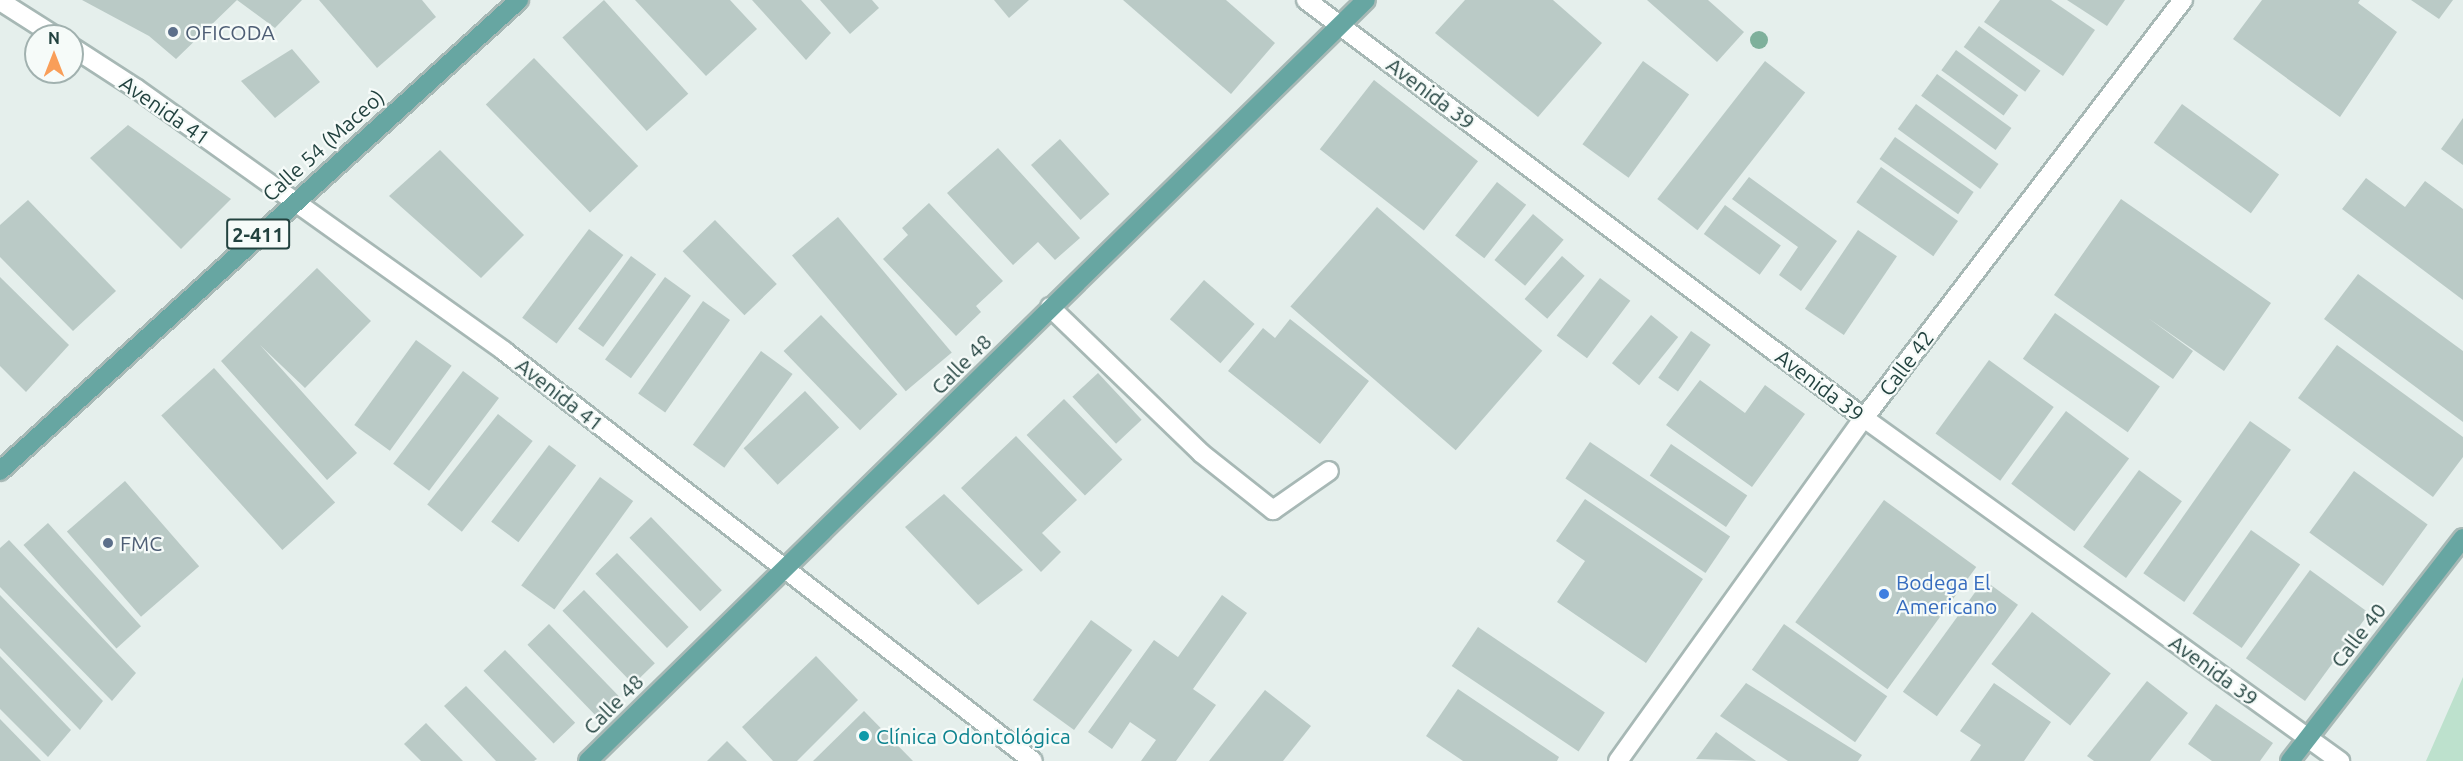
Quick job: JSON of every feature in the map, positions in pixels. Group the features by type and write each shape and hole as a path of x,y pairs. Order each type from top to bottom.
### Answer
{"main road":[{"name":"Calle 54 (Maceo)","path":"0,471 294,201 519,0"},
{"name":"Calle 48","path":"588,761 782,568 1342,26 1366,0"},
{"name":"Calle 40","path":"2290,761 2463,538"}],"street":[{"name":"Avenida 39","path":"1306,0 1864,418 2340,761"},
{"name":"Calle 42","path":"1618,761 1864,418 2183,0"},
{"path":"0,1 36,24"},
{"name":"Avenida 41","path":"84,55 504,351 1033,761"},
{"path":"1050,307 1201,453 1273,510 1329,471"}],"green space":[{"path":"2463,677 2463,761 2426,761"}],"building":[{"name":"OFICODA","path":"82,0 237,0 176,59 149,36"},
{"path":"237,0 302,0 275,28"},
{"path":"319,0 422,0 436,17 377,68"},
{"path":"604,0 688,94 647,131 562,37"},
{"path":"635,0 730,0 757,29 706,76"},
{"path":"752,0 801,0 831,33 806,60"},
{"path":"820,0 872,0 879,8 850,34"},
{"path":"994,0 1029,0 1009,18"},
{"path":"1123,0 1226,0 1275,43 1231,94"},
{"path":"1465,0 1553,0 1602,43 1538,117 1435,33"},
{"path":"1647,0 1708,0 1744,32 1717,62"},
{"path":"2000,0 2051,0 2095,30 2063,76 1984,22"},
{"path":"2067,0 2125,0 2107,26"},
{"path":"2262,0 2360,0 2358,3 2397,32 2340,117 2233,39"},
{"path":"2411,0 2453,0 2439,19"},
{"path":"1979,26 2040,71 2025,92 1964,47"},
{"path":"292,49 320,82 275,118 241,81"},
{"path":"1956,50 2018,95 2004,115 1941,70"},
{"path":"534,58 638,166 590,212 486,105"},
{"path":"1643,61 1689,95 1629,178 1582,144"},
{"path":"1765,61 1805,92 1697,230 1657,199"},
{"path":"1937,74 2011,128 1996,150 1921,96"},
{"path":"1374,80 1478,161 1424,231 1320,149"},
{"path":"1916,104 1999,164 1980,189 1898,129"},
{"path":"2182,104 2279,175 2251,213 2154,143"},
{"path":"2463,118 2463,165 2441,149"},
{"path":"128,125 231,199 181,249 90,158"},
{"path":"1895,137 1974,192 1958,214 1880,159"},
{"path":"1060,139 1110,194 1081,220 1031,165"},
{"path":"998,148 1080,238 1055,260 1038,242 1013,265 947,193"},
{"path":"440,150 524,235 481,278 389,196"},
{"path":"1881,167 1958,221 1933,256 1856,202"},
{"path":"1749,177 1837,241 1801,291 1779,275 1798,247 1732,199"},
{"path":"2366,178 2405,207 2425,181 2463,209 2463,300 2342,209"},
{"path":"1497,182 1526,205 1484,258 1455,236"},
{"path":"2121,199 2271,303 2224,371 2148,318 2193,351 2173,379 2054,295"},
{"path":"28,200 116,291 73,331 0,257 0,225"},
{"path":"929,203 1003,281 976,306 981,312 956,336 883,259 908,235 902,228"},
{"path":"1725,205 1781,246 1760,275 1704,234"},
{"path":"1377,207 1542,351 1456,450 1290,307"},
{"path":"1533,214 1564,240 1525,286 1494,260"},
{"path":"838,217 952,353 906,391 792,256"},
{"path":"715,220 777,284 744,315 683,251"},
{"path":"589,229 623,255 557,344 522,318"},
{"path":"1858,230 1897,256 1844,335 1805,309"},
{"path":"631,256 656,274 603,347 578,329"},
{"path":"1562,256 1585,276 1547,319 1525,299"},
{"path":"317,268 371,321 305,388 260,345 357,453 327,480 221,361"},
{"path":"2358,274 2463,351 2463,422 2324,319"},
{"path":"0,277 69,345 26,392 0,366"},
{"path":"665,277 691,296 631,378 605,360"},
{"path":"1600,278 1630,301 1587,358 1557,336"},
{"path":"1204,280 1255,324 1220,363 1170,319"},
{"path":"703,301 730,320 665,412 638,394"},
{"path":"2055,313 2160,386 2128,432 2023,359"},
{"path":"821,315 897,394 860,430 784,351"},
{"path":"1651,315 1678,337 1639,385 1612,363"},
{"path":"1290,319 1369,381 1320,444 1228,371 1263,328 1275,338"},
{"path":"1691,331 1711,345 1678,391 1658,378"},
{"path":"416,340 452,366 390,451 354,425"},
{"path":"2337,345 2463,437 2463,457 2433,497 2298,398"},
{"path":"761,351 793,374 724,468 693,445"},
{"path":"1989,360 2054,407 2000,481 1936,434"},
{"path":"214,368 335,503 282,550 161,416"},
{"path":"463,371 499,398 429,491 393,464"},
{"path":"1098,373 1142,420 1116,444 1072,397"},
{"path":"1700,380 1745,413 1765,385 1805,414 1752,487 1666,425"},
{"path":"805,391 839,428 778,485 744,448"},
{"path":"1064,399 1122,459 1085,496 1027,435"},
{"path":"2066,411 2129,459 2074,531 2011,484"},
{"path":"498,414 533,441 462,532 427,505"},
{"path":"2250,421 2291,450 2184,602 2143,573"},
{"path":"1016,436 1077,500 1042,533 1061,552 1041,572 961,488"},
{"path":"1590,442 1730,537 1706,573 1565,478"},
{"path":"1671,444 1747,495 1726,527 1650,476"},
{"path":"549,445 576,465 518,542 491,522"},
{"path":"2139,470 2182,501 2126,578 2083,547"},
{"path":"2354,471 2428,524 2383,586 2309,532"},
{"path":"600,477 633,501 554,610 521,585"},
{"path":"125,481 199,566 141,617 67,532"},
{"path":"944,494 1023,570 978,605 905,527"},
{"path":"1585,499 1703,579 1646,663 1557,602 1585,561 1556,541"},
{"name":"Bodega El Americano","path":"1884,500 1976,567 1887,689 1795,622"},
{"path":"651,517 722,590 700,611 629,538"},
{"path":"48,523 141,626 116,648 23,545"},
{"path":"2251,530 2300,564 2242,648 2192,614"},
{"path":"9,540 136,673 112,701 0,587 0,548"},
{"path":"617,553 689,627 667,648 595,574"},
{"path":"2310,570 2369,613 2305,701 2246,658"},
{"path":"1984,580 2018,605 1937,716 1903,692"},
{"path":"584,590 655,663 633,684 562,611"},
{"path":"0,595 103,701 80,730 0,648"},
{"path":"1222,595 1247,613 1193,689 1216,705 1176,761 1141,761 1156,740 1130,722 1112,749 1088,732 1154,640 1178,657"},
{"path":"2032,612 2111,674 2070,726 1991,664"},
{"path":"1091,620 1132,650 1074,730 1033,700"},
{"path":"549,624 620,697 598,718 527,645"},
{"path":"1784,624 1887,696 1855,742 1752,670"},
{"path":"1478,627 1605,713 1579,752 1452,666"},
{"path":"505,650 575,723 554,743 483,671"},
{"path":"0,656 71,730 48,757 0,709"},
{"path":"816,656 858,700 797,761 773,761 742,727"},
{"path":"2147,681 2188,713 2150,761 2094,761 2087,756"},
{"path":"1746,683 1862,755 1858,761 1788,761 1720,716"},
{"path":"1994,683 2051,722 2024,761 1970,761 1981,745 1960,731"},
{"path":"466,686 537,759 534,761 496,761 444,706"},
{"path":"1458,689 1559,757 1557,761 1463,761 1426,736"},
{"path":"1265,690 1311,726 1283,761 1209,761"},
{"path":"2216,704 2273,743 2260,761 2212,761 2188,744"},
{"name":"Clínica Odontológica","path":"864,711 913,761 813,761"},
{"path":"0,719 41,761 0,761"},
{"path":"426,723 463,761 421,761 404,744"},
{"path":"1716,732 1756,761 1696,759"},
{"path":"727,741 747,761 707,761"}],"place":[{"name":"OFICODA","path":"173,32"},
{"name":"FMC","path":"108,543"},
{"name":"Bodega El Americano","path":"1884,594"},
{"name":"Clínica Odontológica","path":"864,736"}]}
